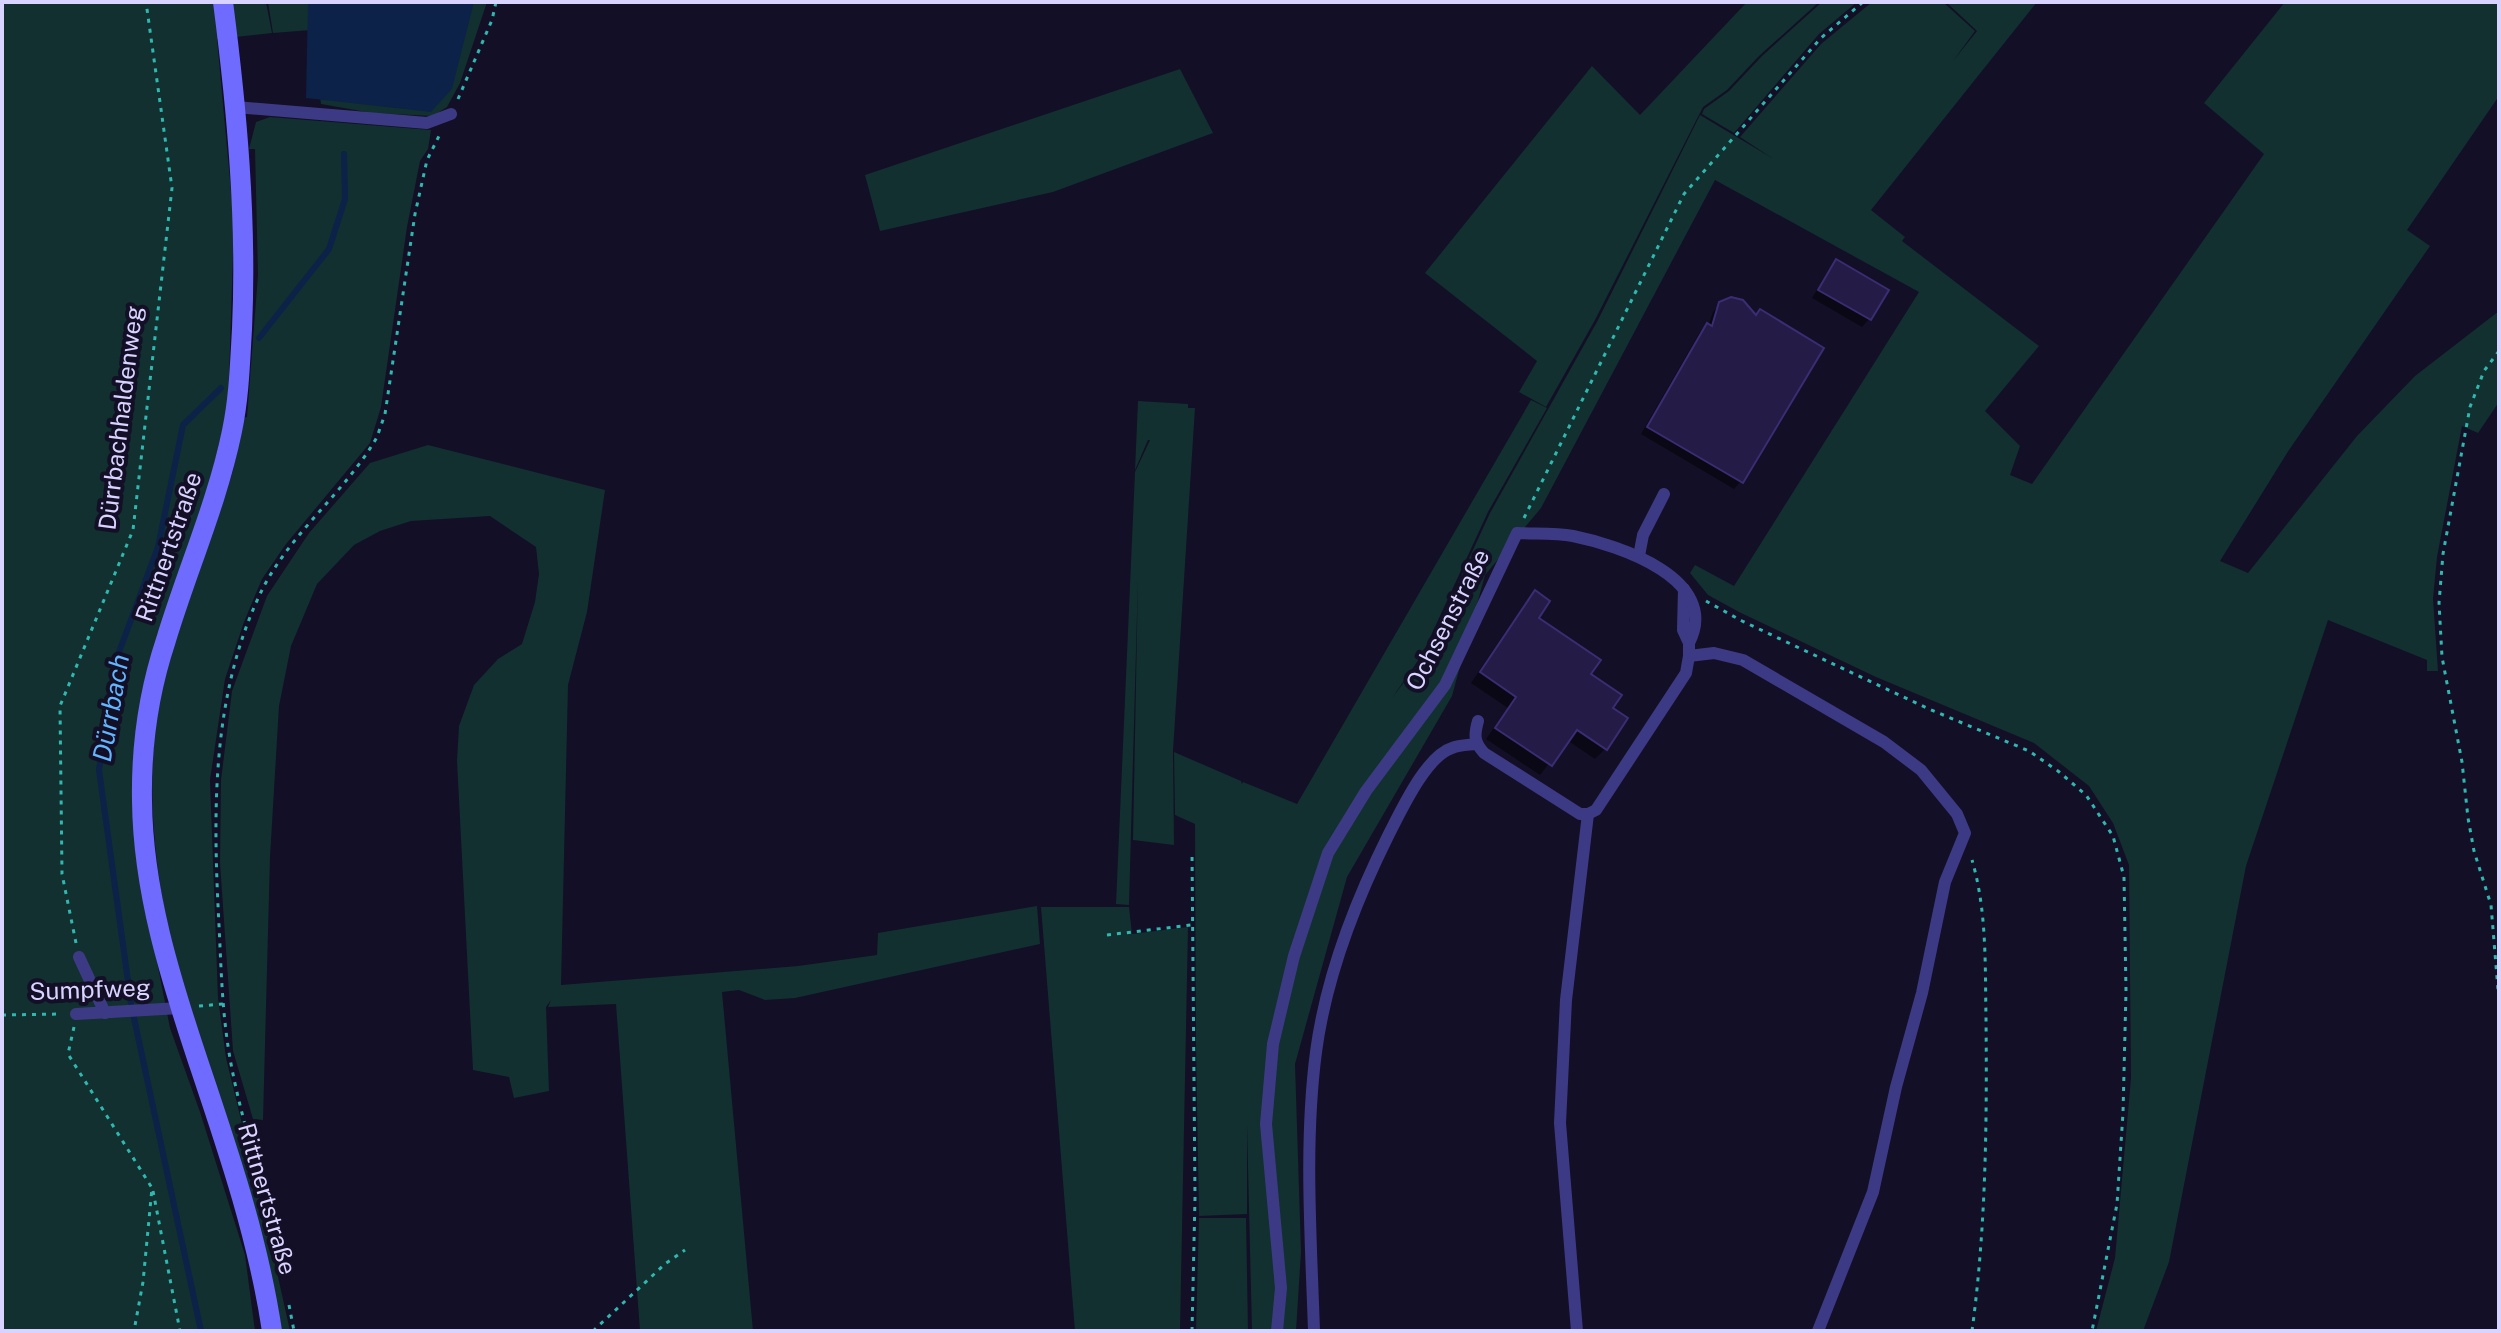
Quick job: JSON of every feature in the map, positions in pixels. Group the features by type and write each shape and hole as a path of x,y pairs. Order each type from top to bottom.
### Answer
{"street":[{"name":"Rittnertstraße","path":"223,2 236,107 244,255 241,345 233,427 215,502 164,644 150,705 142,765 144,842 153,907 180,1008 256,1245 272,1331"}],"lane":[{"path":"236,107 427,123 451,114"},
{"path":"1639,556 1643,535 1664,494"},
{"path":"1478,721 1476,744 1484,753 1565,806 1580,814 1588,814 1596,810 1686,673 1689,643 1695,631 1693,606 1684,589 1659,567 1639,556 1572,536 1517,533"},
{"name":"Ochsenstraße","path":"1277,1331 1281,1288 1266,1124 1273,1044 1294,956 1328,853 1366,791 1445,685 1517,533"},
{"path":"1689,656 1714,653 1743,660 1884,742 1921,770 1957,814 1965,833 1945,882 1922,993 1896,1087 1873,1192 1818,1331"},
{"path":"1314,1331 1309,1137 1317,1050 1336,965 1366,880 1400,812 1427,768 1449,748 1476,744"},
{"path":"1577,1331 1560,1123 1566,1000 1588,814"},
{"path":"79,957 105,1013"},
{"name":"Sumpfweg","path":"76,1014 180,1008"}],"path":[{"name":"Dürrbachhaldenweg","path":"79,957 62,874 60,706 133,530 172,188 146,2"},
{"path":"271,1224 228,1049 223,1004 215,862 215,777 228,688 244,632 262,590 295,541 377,437 385,414 415,214 427,160 451,114 492,20 496,2"},
{"name":"Ochsenstraße","path":"1517,533 1684,194 1821,38 1863,2"},
{"path":"2499,351 2484,371 2470,407 2443,554 2439,603 2442,657 2462,762 2468,818 2474,851 2491,905 2499,1002"},
{"path":"1684,589 1742,621 1929,709 2029,751 2086,795 2113,836 2124,877 2126,991 2123,1113 2117,1204 2092,1331"},
{"path":"1965,833 1982,911 1987,1096 1982,1261 1972,1331"},
{"path":"1192,852 1195,1198 1192,1331"},
{"path":"2491,905 2499,903"},
{"path":"1107,935 1191,925"},
{"path":"76,1014 68,1054 152,1188 180,1331"},
{"name":"Sumpfweg","path":"2,1015 76,1014"},
{"path":"134,1331 143,1282 152,1188"},
{"path":"593,1331 665,1264 685,1250"},
{"path":"288,1301 294,1331"}],"green space":[{"path":"2,2 266,2 272,33 217,39 234,224 228,407 203,510 164,614 139,870 170,1028 245,1255 255,1331 2,1331"},
{"path":"268,2 487,2 460,83 447,107 433,116 372,113 321,104 311,30 273,33"},
{"path":"1747,2 1819,2 1759,56 1727,90 1703,107 1595,320 1546,407 1519,392 1537,361 1425,273 1592,66 1640,115"},
{"path":"1822,2 1857,2 1819,34 1734,133 1702,114 1704,109 1729,91 1762,56"},
{"path":"1872,2 1943,2 1975,31 1953,61 1977,31 1946,2 2037,2 1871,210 1905,237 1902,241 2039,346 1985,411 2020,446 2010,475 2032,484 2264,154 2204,103 2285,2 2499,2 2499,96 2407,230 2430,246 2289,450 2220,561 2248,573 2357,436 2415,376 2499,311 2499,402 2478,433 2462,426 2437,557 2433,599 2438,671 2427,671 2427,660 2328,620 2246,866 2169,1262 2143,1331 2096,1331 2115,1258 2131,1078 2129,865 2113,823 2089,786 2034,743 1876,677 1739,612 1708,595 1690,573 1695,565 1734,586 1919,292 1715,180 1541,508 1485,575 1452,696 1347,877 1295,1064 1301,1252 1296,1331 1252,1331 1247,1125 1247,1214 1199,1216 1195,824 1175,815 1174,752 1242,784 1297,804 1531,400 1547,408 1488,512 1422,655 1392,698 1424,656 1490,513 1598,320 1700,115 1772,158 1740,137 1821,44"},
{"path":"1180,69 1213,133 1053,192 880,231 865,175"},
{"path":"270,117 431,130 428,149 420,161 407,227 381,407 370,443 286,544 262,579 225,679 210,780 218,998 226,1058 290,1331 282,1331 171,944 155,843 152,775 158,707 165,673 231,476 243,418 247,417 258,275 255,149 249,149 256,122"},
{"path":"1138,401 1188,404 1188,408 1195,408 1173,751 1174,845 1133,840 1138,578 1129,905 1116,904 1135,472 1150,440 1135,470"},
{"path":"428,445 605,490 587,612 568,685 561,985 798,966 877,955 878,933 1037,906 1040,944 795,998 765,1000 739,990 722,992 753,1331 640,1331 616,1004 548,1007 551,1000 546,1007 549,1091 514,1098 509,1077 473,1070 457,761 459,726 474,685 498,659 522,644 535,602 539,574 536,547 490,516 411,521 380,531 354,545 317,584 291,646 279,706 270,857 263,1120 253,1119 233,1051 220,863 221,780 232,691 267,596 309,533 370,463"},
{"path":"1041,907 1129,907 1132,934 1188,927 1180,1331 1075,1331"},
{"path":"1199,1218 1246,1218 1248,1331 1196,1331"}],"water":[{"path":"308,2 474,2 452,89 431,112 306,98"}],"building":[{"path":"1836,259 1889,290 1871,320 1818,290"},
{"path":"1731,297 1743,300 1756,315 1760,309 1824,348 1743,483 1647,427 1707,323 1712,326 1719,302"},
{"path":"1535,590 1550,601 1539,618 1601,660 1591,674 1622,695 1613,708 1628,718 1607,750 1577,730 1552,766 1495,728 1516,697 1480,672"}],"waterway":[{"name":"Dürrbach","path":"259,338 329,249 345,199 344,154"},
{"name":"Dürrbach","path":"131,1003 99,770 116,660 158,547 183,425 221,388"},
{"name":"Dürrbach","path":"134,1018 201,1331"}]}
